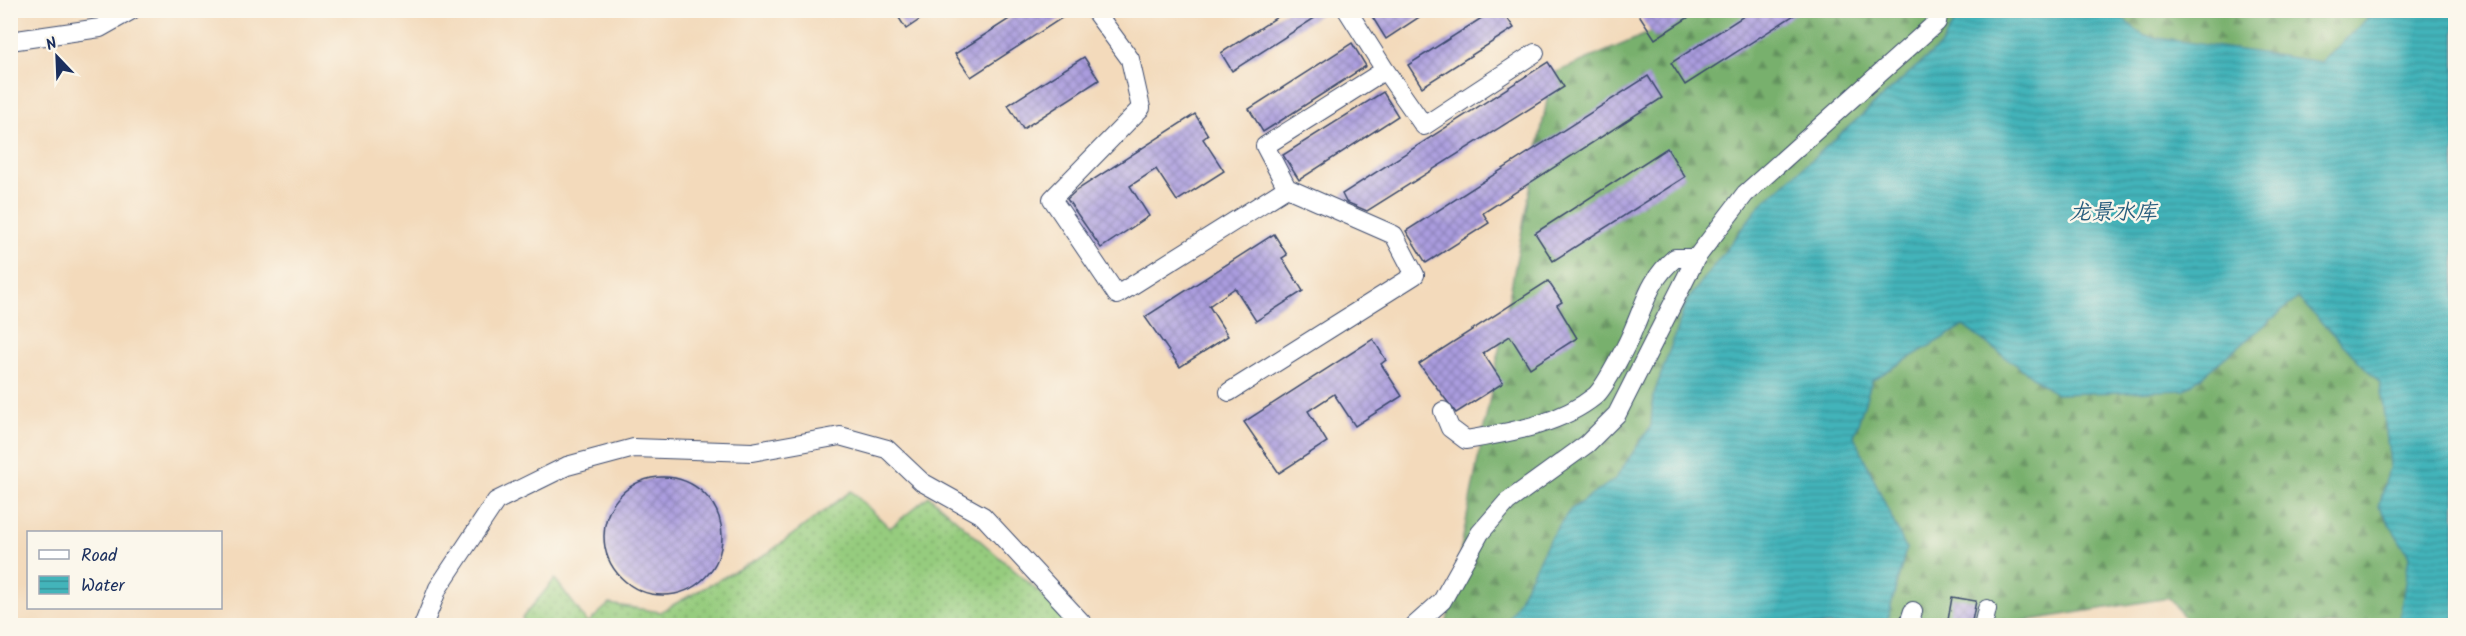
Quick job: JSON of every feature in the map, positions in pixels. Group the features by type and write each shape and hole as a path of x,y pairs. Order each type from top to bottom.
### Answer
{"street":[{"path":"10,41 100,28 132,10"},
{"path":"1094,10 1130,59 1141,108 1052,199 1117,295 1287,188"},
{"path":"1347,10 1424,126 1535,53"},
{"path":"1414,626 1442,601 1480,533 1507,502 1587,444 1617,414 1696,258 1745,194 1937,22 1939,10"},
{"path":"1229,392 1415,275 1394,235 1287,188 1265,146 1385,70"},
{"path":"1443,411 1450,428 1466,440 1547,422 1575,408 1597,394 1632,334 1658,271 1675,258 1696,258"},
{"path":"423,626 438,588 496,501 567,466 634,448 752,452 840,436 888,449 922,482 983,516 1085,626"}],"green space":[{"path":"1701,11 2455,11 2455,625 2190,625 2169,598 1993,626 1446,626 1552,74"},
{"path":"851,491 890,528 929,496 1077,625 525,626 522,618 555,579 588,623 609,604 660,612 768,553"}],"water":[{"name":"龙景水库","path":"1961,11 2113,11 2144,36 2322,62 2375,11 2455,11 2455,625 2408,625 2399,622 2409,556 2379,507 2390,464 2380,383 2298,298 2185,390 2056,394 1963,326 1872,380 1854,436 1906,549 1886,625 1506,625 1550,538 1570,510 1615,479 1651,426 1653,397 1687,301 1759,206 1941,45"}],"building":[{"path":"894,10 934,10 906,29"},
{"path":"1023,10 1074,10 971,77 955,54"},
{"path":"1288,10 1327,10 1232,71 1221,53"},
{"path":"1368,10 1430,10 1386,39"},
{"path":"1494,10 1502,10 1514,28 1422,87 1408,65"},
{"path":"1636,10 1700,10 1655,39"},
{"path":"1753,10 1802,10 1685,85 1671,63"},
{"path":"1352,43 1366,66 1263,132 1249,109"},
{"path":"1084,57 1099,80 1023,129 1008,105"},
{"path":"1548,62 1564,87 1367,211 1346,202 1342,194"},
{"path":"1648,76 1662,98 1483,213 1489,223 1426,263 1406,231"},
{"path":"1383,92 1398,116 1299,180 1283,155"},
{"path":"1195,114 1208,135 1203,139 1224,171 1177,201 1156,169 1130,186 1149,216 1101,248 1067,199 1077,190"},
{"path":"1667,148 1685,177 1553,261 1535,233"},
{"path":"1274,234 1287,255 1282,258 1303,291 1256,321 1235,288 1209,306 1228,336 1180,367 1145,317"},
{"path":"1548,281 1562,302 1557,305 1577,338 1530,368 1510,336 1483,353 1503,383 1456,413 1419,364"},
{"path":"1373,339 1386,360 1381,364 1402,396 1355,426 1334,394 1308,411 1327,442 1279,473 1244,422"},
{"path":"663,477 685,482 705,494 717,514 722,536 717,558 705,578 685,590 663,595 641,590 621,578 609,558 604,536 609,514 621,494 641,482"},
{"path":"1952,597 1976,601 1971,626 1947,626"}]}
